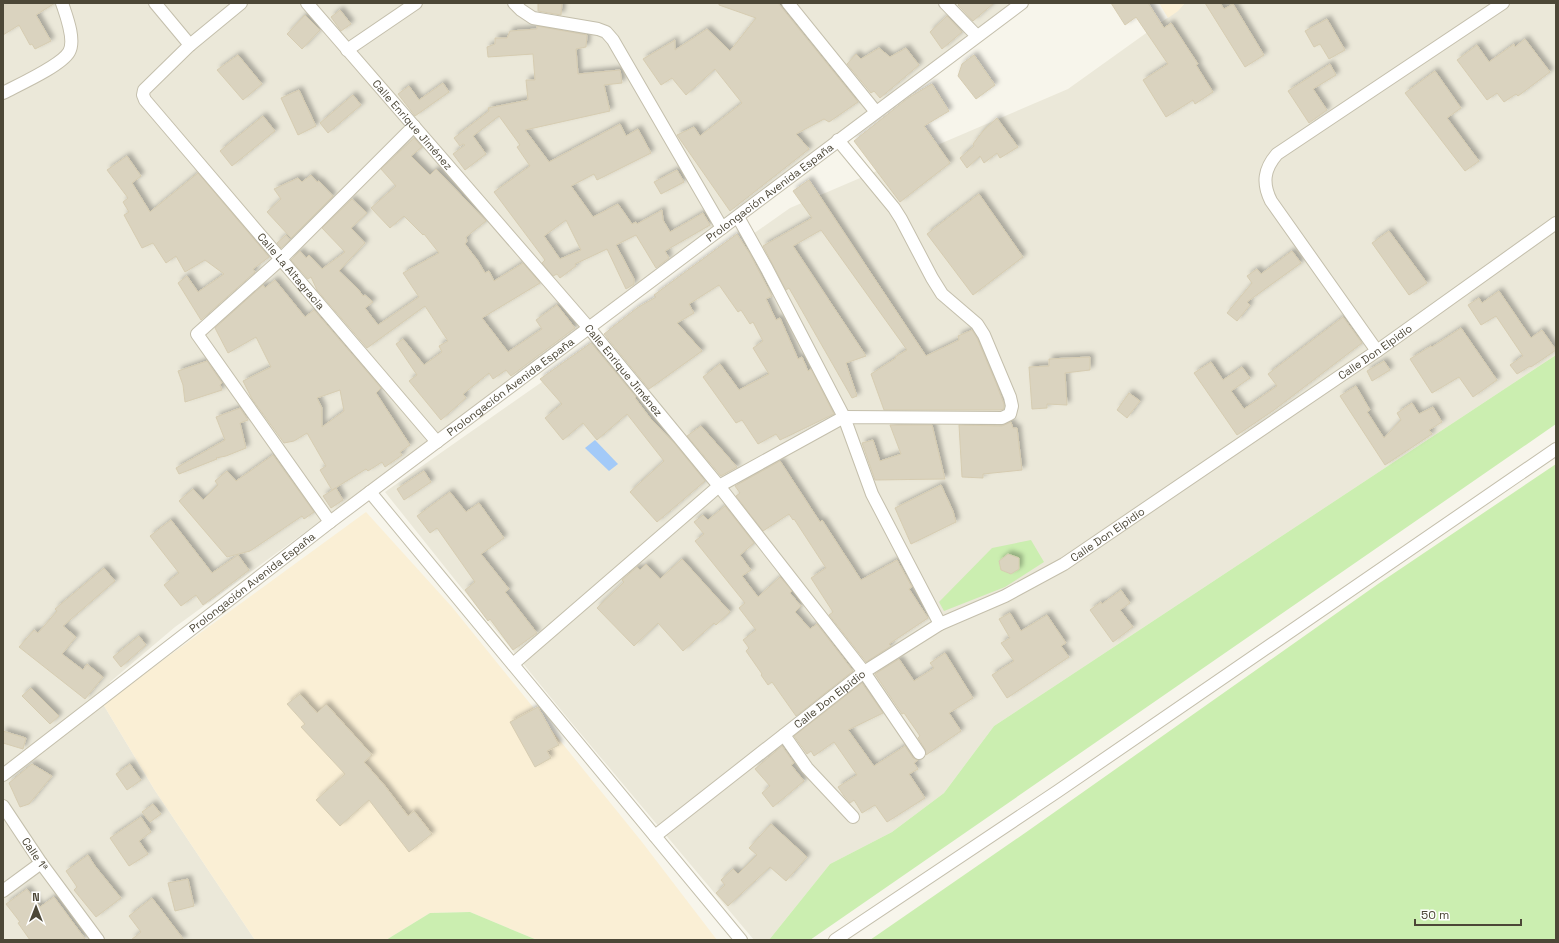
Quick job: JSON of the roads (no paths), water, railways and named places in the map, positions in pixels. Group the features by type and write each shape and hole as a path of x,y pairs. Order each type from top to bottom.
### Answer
{"street":[{"path":"3,93 58,63 69,51 72,37 68,18 62,3"},
{"path":"155,3 190,45 241,3"},
{"name":"Calle Enrique Jiménez","path":"307,3 589,328 719,486 864,672 919,753"},
{"path":"347,50 416,3"},
{"path":"514,3 533,18 598,29 606,32 613,40 722,228"},
{"path":"788,3 876,112"},
{"path":"945,3 977,36"},
{"name":"Prolongación Avenida España","path":"3,775 330,522 1022,3"},
{"path":"1377,351 1271,201 1265,182 1266,171 1276,154 1503,3"},
{"name":"Calle La Altagracia","path":"190,45 144,90 143,95 145,100 437,442"},
{"path":"330,522 197,334 281,259 414,126"},
{"path":"513,664 719,486 844,417 1002,418 1010,414 1012,406 984,335 978,324 942,294 894,208 838,140"},
{"path":"738,217 767,269 844,417 872,494 940,624"},
{"name":"Calle Don Elpidio","path":"655,836 864,672 940,624 1005,596 1064,564 1377,351 1556,223"},
{"path":"835,940 1058,791 1556,449"},
{"path":"370,492 741,940"},
{"path":"784,735 807,768 853,817"},
{"name":"Calle 1ª","path":"3,806 41,863 98,940"},
{"path":"3,891 41,863"}],"water":[{"path":"595,440 618,464 609,471 585,448"}]}
